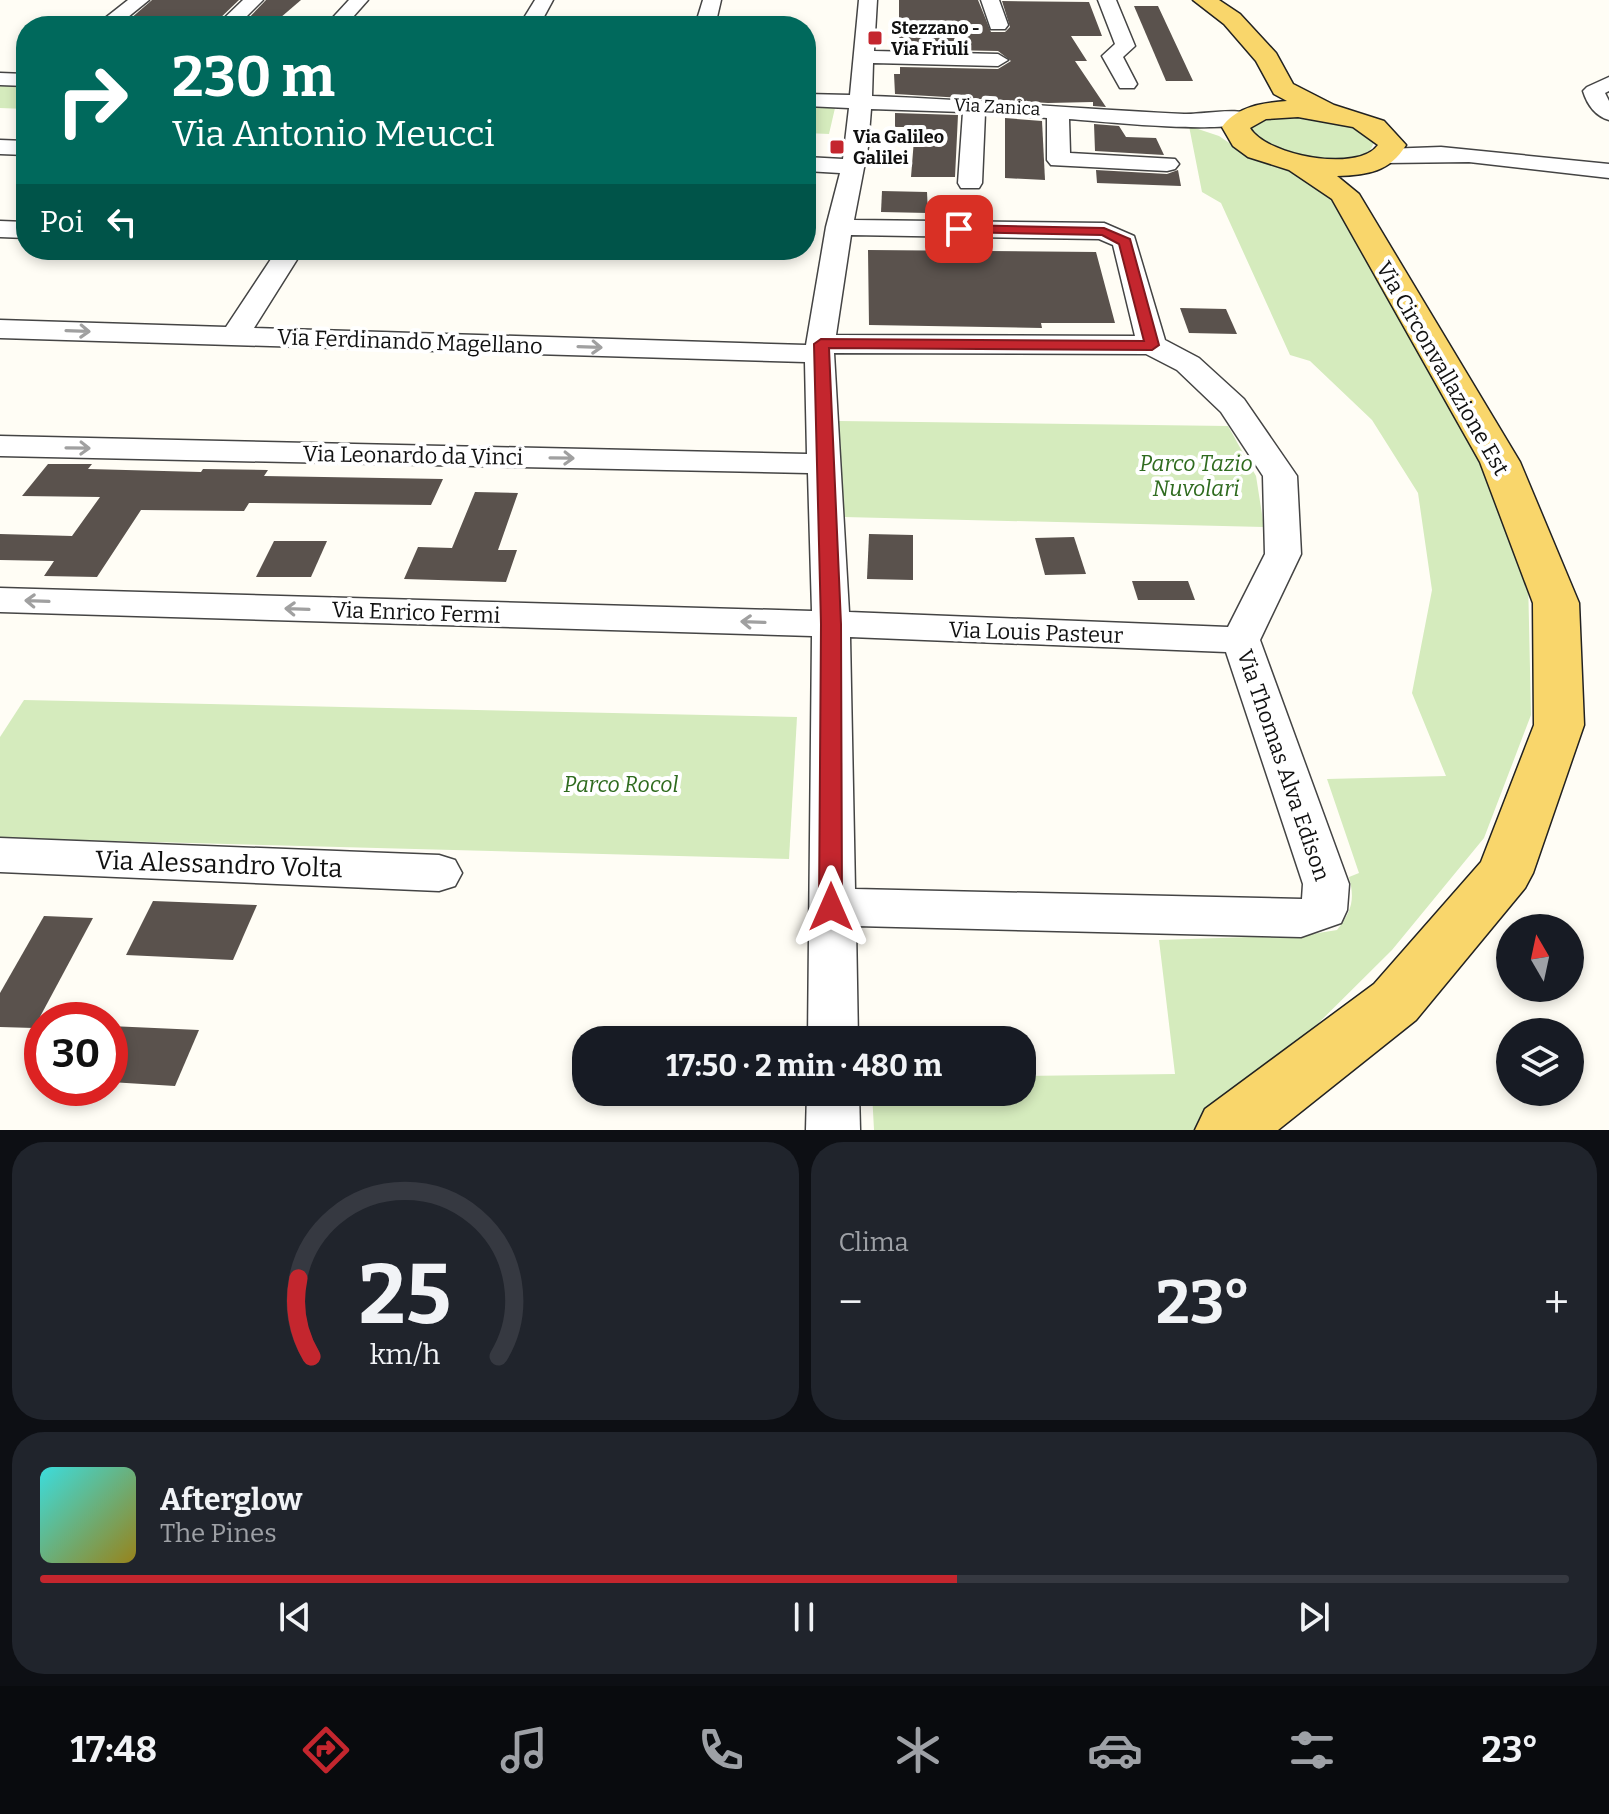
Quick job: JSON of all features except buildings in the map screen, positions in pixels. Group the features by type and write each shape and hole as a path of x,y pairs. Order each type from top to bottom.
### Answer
{"main road":[{"path":"1204,0 1232,19 1267,58 1278,100"},
{"path":"1278,100 1360,120 1368,162"},
{"path":"1241,128 1278,100"},
{"name":"Via Circonvallazione Est","path":"1228,1130 1395,1002 1505,873 1559,725 1556,603 1500,462 1368,162 1299,164 1260,153 1241,128"}],"street":[{"path":"118,16 140,0"},
{"path":"237,16 254,0"},
{"path":"344,16 359,0"},
{"path":"833,1026 831,624 820,349 827,242 852,166 862,103 868,0"},
{"path":"990,0 998,25"},
{"path":"1107,0 1125,46 1112,56 1120,114"},
{"path":"864,57 998,60"},
{"path":"1609,83 1594,91 1597,101 1609,113"},
{"name":"Via Zanica","path":"816,101 1120,114 1241,128"},
{"path":"970,183 974,106"},
{"path":"1058,110 1059,160 1167,164"},
{"path":"1368,162 1416,153 1609,171"},
{"path":"816,164 852,166"},
{"path":"827,242 1104,231 1125,241 1152,345"},
{"path":"235,335 284,260"},
{"name":"Via Ferdinando Magellano","path":"0,329 820,349 1152,345"},
{"name":"Via Thomas Alva Edison","path":"831,907 1301,918 1324,910 1326,884 1241,640 1283,554 1280,476 1233,406 1188,364 1152,345"},
{"name":"Via Leonardo da Vinci","path":"0,446 826,464"},
{"name":"Via Enrico Fermi","path":"0,600 831,624"},
{"name":"Via Louis Pasteur","path":"831,624 1241,640"},
{"name":"Via Alessandro Volta","path":"0,855 439,873"},
{"path":"833,1106 833,1130"}],"green space":[{"path":"0,83 16,84 16,109 0,108"},
{"path":"816,107 835,108 829,134 816,133"},
{"path":"1289,114 1347,122 1373,138 1372,148 1352,158 1305,158 1279,152 1250,132 1265,118"},
{"path":"1189,126 1219,136 1247,155 1290,168 1335,195 1492,483 1528,578 1531,715 1484,838 1392,950 1240,1101 1201,1130 874,1130 873,1106 1036,1106 1036,1076 1175,1074 1159,940 1306,935 1337,930 1351,905 1349,877 1359,873 1327,779 1446,776 1412,693 1432,590 1418,493 1372,420 1310,361 1290,355 1221,203 1202,192"},
{"name":"Parco Tazio Nuvolari","path":"839,421 1228,426 1256,476 1264,527 844,517"},
{"name":"Parco Rocol","path":"24,700 797,717 789,859 0,838 0,737"}],"place":[{"name":"Stezzano - Via Friuli","path":"875,38"},
{"name":"Via Galileo Galilei","path":"837,147"}],"route":[{"path":"831,907 831,624 821,344 1152,345 1125,241 1104,231 959,229"}]}
